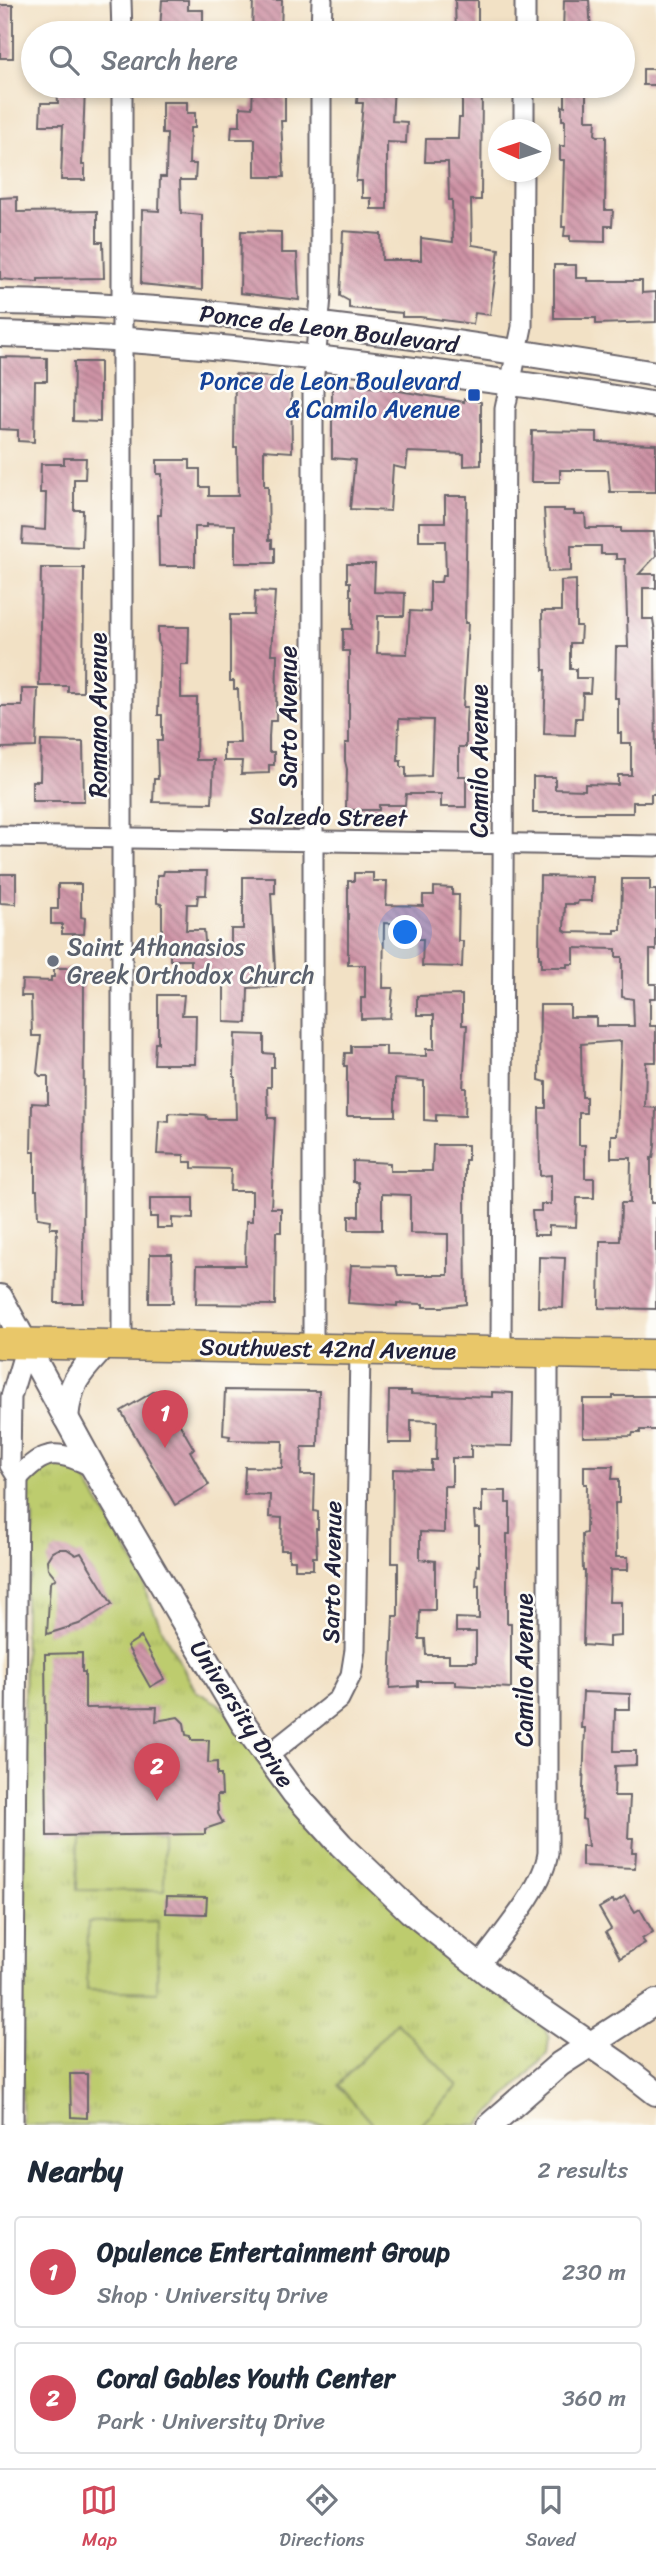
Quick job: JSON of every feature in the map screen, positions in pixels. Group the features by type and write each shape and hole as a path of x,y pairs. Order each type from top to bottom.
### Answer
{"main road":[{"name":"Southwest 42nd Avenue","path":"13,1343 656,1354"}],"street":[{"path":"121,0 122,21"},
{"path":"321,21 322,0"},
{"path":"525,0 525,21"},
{"name":"Romano Avenue","path":"114,1345 122,838 122,98"},
{"name":"Sarto Avenue","path":"313,1349 313,410 321,297 321,98"},
{"path":"524,98 524,119"},
{"name":"Camilo Avenue","path":"501,1352 505,409 522,327 523,182"},
{"name":"Ponce de Leon Boulevard","path":"0,302 122,306 318,326 517,351 656,374"},
{"name":"Ponce de Leon Boulevard","path":"0,334 122,338 315,357 656,405"},
{"name":"Salzedo Street","path":"0,836 656,846"},
{"name":"University Drive","path":"0,1297 13,1343 66,1418 243,1723 303,1804 367,1871 410,1911 479,1966 656,2093"},
{"path":"13,1343 10,1465 19,1478"},
{"path":"66,1418 68,1398 75,1378 114,1345"},
{"name":"Sarto Avenue","path":"266,1757 339,1699 351,1675 355,1650 360,1350"},
{"name":"Camilo Avenue","path":"479,1966 536,1886 546,1866 548,1853 548,1353"},
{"path":"13,2125 7,1868 19,1478 29,1465 44,1455 72,1457 93,1467"},
{"path":"490,2125 560,2064 656,2001"}],"green space":[{"path":"46,1460 73,1466 83,1476 144,1581 147,1596 168,1641 196,1691 219,1704 445,1948 545,2029 549,2037 547,2054 479,2125 22,2125 25,1588 31,1577 33,1515 24,1509 27,1477"},
{"path":"164,1835 164,1891 77,1890 78,1836"},
{"path":"158,1921 157,1992 87,1990 88,1922"},
{"path":"396,2022 458,2086 421,2125 373,2125 338,2085"}],"building":[{"path":"162,0 188,0 188,10 203,10 203,21 161,21"},
{"path":"253,0 282,0 281,21 252,21"},
{"path":"455,0 478,0 478,21 456,21"},
{"path":"564,0 589,0 590,21 563,21"},
{"path":"0,5 13,5 13,58 0,58"},
{"path":"643,69 656,69 656,85 643,85"},
{"path":"58,98 85,98 82,165 85,165 85,180 61,180 63,125 40,125 41,103 58,103"},
{"path":"252,98 285,98 285,121 281,121 284,177 255,177 255,139 231,139 232,126 240,126 240,107 252,108"},
{"path":"357,98 393,98 392,121 407,122 406,143 387,142 387,209 371,209 371,198 362,198 362,181 356,181 363,103 357,103"},
{"path":"462,98 482,98 481,200 471,200 472,245 499,249 490,315 475,313 473,324 402,317 402,313 349,308 349,301 340,296 343,231 381,234 382,260 421,260 421,238 453,242 448,162 425,162 426,139 458,139 459,118 462,118"},
{"path":"565,98 586,98 586,120 596,120 595,134 606,136 605,210 613,210 612,226 605,226 605,242 570,241 570,236 564,236 564,160 560,160 560,146 565,146 562,106 565,107"},
{"path":"162,102 187,102 187,113 195,113 195,128 190,128 189,164 196,164 195,180 180,180 181,213 202,215 202,290 141,284 142,210 159,211 160,177 166,177 167,134 162,134"},
{"path":"17,197 17,212 97,211 97,242 103,242 104,278 38,279 38,282 0,279 0,198"},
{"path":"241,231 281,232 281,253 297,253 299,300 240,293"},
{"path":"554,265 576,265 576,278 588,278 588,281 642,281 642,293 656,292 656,322 596,324 596,318 554,318"},
{"path":"0,357 47,358 47,381 35,381 34,442 18,441 18,430 0,429"},
{"path":"74,362 100,362 100,422 73,421"},
{"path":"235,374 291,379 292,452 264,450 269,540 272,540 272,548 275,548 275,563 235,563 235,525 207,524 207,527 195,527 195,566 159,566 158,515 161,515 162,474 157,474 157,460 190,460 190,469 200,469 200,487 209,487 209,496 238,496 237,448 234,448"},
{"path":"332,383 464,402 464,399 481,402 481,465 464,466 464,454 408,452 406,469 393,466 390,511 350,509 355,460 332,458"},
{"path":"532,431 597,432 597,442 656,444 656,492 610,492 608,470 560,470 560,482 531,482"},
{"path":"64,458 86,458 85,479 74,479 74,510 83,510 82,547 22,544 23,528 45,530 46,493 40,493 41,464 64,464"},
{"path":"445,496 467,496 465,623 468,623 463,707 467,707 466,747 459,747 459,776 466,776 466,807 441,807 441,794 406,794 405,805 379,805 379,810 351,810 346,808 345,761 345,743 349,743 349,651 343,651 343,629 352,629 352,596 350,582 347,582 347,564 375,564 374,592 405,593 404,616 378,616 377,653 407,654 410,611 430,612 430,582 441,582 442,576 446,576 445,541 419,541 419,522 445,522","holes":["399,719 433,720 431,776 406,777 406,767 401,767 401,761 398,761"]},
{"path":"544,509 564,509 574,511 574,514 585,514 586,528 654,532 656,556 639,574 656,574 656,588 643,588 643,619 653,619 655,632 655,794 651,794 651,802 633,802 633,813 533,813 533,777 555,777 555,789 585,790 585,784 618,785 618,775 631,775 631,743 621,743 621,733 618,733 618,698 615,698 616,647 628,647 625,559 616,559 616,554 601,554 601,546 571,546 571,571 548,572"},
{"path":"41,568 84,568 83,692 68,692 68,686 39,686"},
{"path":"576,580 576,626 581,626 580,643 570,643 570,669 576,669 576,678 591,678 590,693 583,693 582,718 576,718 575,735 544,734 546,670 543,670 542,611 561,611 561,581"},
{"path":"255,591 275,592 271,654 277,654 276,721 270,721 269,737 269,752 274,752 274,765 269,765 269,773 241,774 242,761 224,761 224,743 240,743 238,689 234,689 234,681 230,681 230,615 254,615"},
{"path":"158,627 189,627 188,665 181,665 181,698 197,698 196,760 214,760 212,803 153,802 154,779 158,779 157,741 162,741 162,715 158,715"},
{"path":"22,689 38,689 36,747 0,748 0,706 22,706"},
{"path":"41,741 83,742 84,801 32,801 32,781 40,781"},
{"path":"164,871 207,871 206,895 198,895 197,904 187,904 186,930 204,930 206,953 231,954 231,929 243,929 243,877 275,877 275,893 271,893 276,987 248,988 247,1023 224,1022 224,980 191,979 191,960 170,960 170,950 165,950 165,946 158,946 158,933 162,933 162,904 157,903 157,875 163,875"},
{"path":"354,873 373,873 373,881 387,881 386,905 423,906 423,895 434,895 434,887 452,888 452,895 459,895 458,941 463,941 462,967 422,966 423,939 411,939 412,924 384,923 383,988 393,988 390,1018 361,1019 361,998 365,998 365,965 348,965 348,881 354,881"},
{"path":"0,874 16,874 16,904 0,903"},
{"path":"540,876 593,877 592,901 565,904 564,930 567,932 615,933 615,930 621,930 622,879 650,879 650,890 656,890 656,950 650,950 650,984 656,984 656,998 650,998 650,1026 656,1026 656,1062 646,1062 645,1107 656,1108 655,1146 651,1158 651,1203 656,1203 656,1309 599,1308 600,1241 620,1241 621,1203 630,1203 631,1158 611,1158 611,1135 617,1135 621,1041 581,1044 582,1097 586,1097 586,1113 579,1113 579,1145 585,1145 585,1178 594,1178 594,1198 577,1198 576,1227 549,1226 549,1235 534,1235 532,1211 541,1211 541,1204 551,1204 551,1175 540,1176 539,1108 546,1108 546,1082 539,1080 540,1005 570,1005 570,1017 596,1017 596,1026 634,1026 633,999 622,997 622,957 616,957 616,949 574,948 574,964 567,964 567,967 541,967"},
{"path":"58,884 81,884 84,934 62,934 62,924 51,924 51,909 58,909"},
{"path":"54,968 75,968 77,973 84,973 83,1303 55,1303 57,1228 50,1228 51,1220 38,1218 35,1152 31,1152 32,1103 48,1104 48,1076 40,1076 37,1073 41,1036 32,1036 31,996 21,996 22,980 51,981"},
{"path":"158,995 184,995 182,1015 196,1015 195,1064 154,1064 155,1043 158,1043"},
{"path":"462,995 462,1025 467,1025 463,1088 466,1088 465,1116 436,1115 436,1121 424,1120 424,1081 395,1079 395,1116 347,1116 347,1066 344,1066 345,1053 351,1053 351,1046 386,1046 386,1055 426,1056 426,1049 434,1049 434,1015 417,1015 417,996"},
{"path":"235,1034 264,1035 264,1053 274,1054 271,1087 267,1087 268,1118 275,1118 271,1208 281,1208 281,1232 276,1232 275,1305 196,1304 197,1265 245,1265 246,1221 252,1221 252,1191 230,1191 231,1169 192,1168 192,1162 184,1162 184,1155 157,1154 159,1121 169,1122 169,1113 206,1115 208,1119 236,1119"},
{"path":"433,1145 468,1145 468,1160 465,1160 466,1304 423,1307 423,1304 397,1303 397,1306 348,1303 351,1265 396,1266 398,1275 448,1275 448,1234 410,1233 410,1195 382,1194 382,1230 349,1230 349,1216 359,1216 359,1188 358,1182 353,1182 353,1161 390,1163 390,1171 432,1171"},
{"path":"150,1198 193,1198 193,1219 172,1218 172,1228 157,1228 157,1217 150,1217"},
{"path":"150,1254 172,1254 173,1303 149,1303"},
{"path":"539,1257 565,1258 563,1308 538,1307"},
{"path":"225,1390 319,1391 318,1447 302,1447 301,1475 315,1475 314,1511 318,1512 318,1529 317,1557 313,1557 313,1569 295,1569 295,1560 289,1560 289,1550 281,1550 282,1518 269,1517 270,1495 244,1494 245,1467 282,1468 283,1441 229,1440 230,1436 223,1435"},
{"path":"155,1391 175,1426 179,1423 194,1449 190,1451 209,1485 175,1505 121,1411"},
{"path":"389,1391 492,1397 492,1392 513,1393 512,1446 471,1445 471,1458 452,1458 452,1486 444,1486 444,1533 420,1532 420,1559 435,1561 435,1610 420,1610 419,1639 425,1639 426,1655 449,1655 449,1662 476,1662 476,1632 456,1632 456,1618 479,1619 479,1585 476,1586 479,1527 475,1527 474,1512 482,1512 482,1491 506,1491 506,1503 510,1503 510,1534 507,1534 507,1623 511,1623 511,1688 456,1685 456,1681 418,1681 418,1686 390,1688 393,1616 398,1616 398,1563 392,1563 393,1469 431,1470 431,1460 436,1460 437,1421 411,1420 411,1443 388,1443"},
{"path":"613,1396 656,1396 656,1430 640,1430 640,1433 633,1433 632,1436 583,1437 583,1399 613,1399"},
{"path":"584,1466 613,1466 612,1479 619,1479 619,1503 615,1503 616,1557 628,1557 628,1570 610,1570 609,1602 621,1602 621,1636 609,1637 609,1647 583,1645 585,1571 582,1534 586,1533 587,1484 584,1484"},
{"path":"67,1549 76,1555 81,1553 112,1604 79,1624 47,1634 50,1583 56,1578 48,1568 47,1560 52,1552"},
{"path":"141,1637 164,1679 150,1687 127,1646"},
{"path":"82,1653 85,1708 157,1707 156,1721 178,1717 184,1723 186,1735 191,1736 191,1740 209,1740 208,1763 217,1762 217,1775 221,1775 222,1795 217,1795 218,1814 223,1823 205,1829 205,1834 47,1836 45,1654"},
{"path":"583,1692 630,1694 630,1709 615,1709 614,1751 636,1751 636,1765 615,1766 614,1796 630,1796 628,1838 633,1838 635,1868 582,1866 582,1846 588,1846 585,1820 582,1819 585,1728 581,1728"},
{"path":"167,1896 207,1897 206,1914 166,1913"},
{"path":"625,1896 635,1912 640,1909 653,1932 642,1939 645,1943 620,1958 606,1932 611,1929 599,1908"},
{"path":"70,2074 87,2074 87,2118 71,2117"}],"place":[{"name":"Ponce de Leon Boulevard & Camilo Avenue","path":"474,395"},
{"name":"Saint Athanasios Greek Orthodox Church","path":"53,961"},
{"name":"Opulence Entertainment Group","path":"165,1448"},
{"name":"Coral Gables Youth Center","path":"157,1801"}]}
